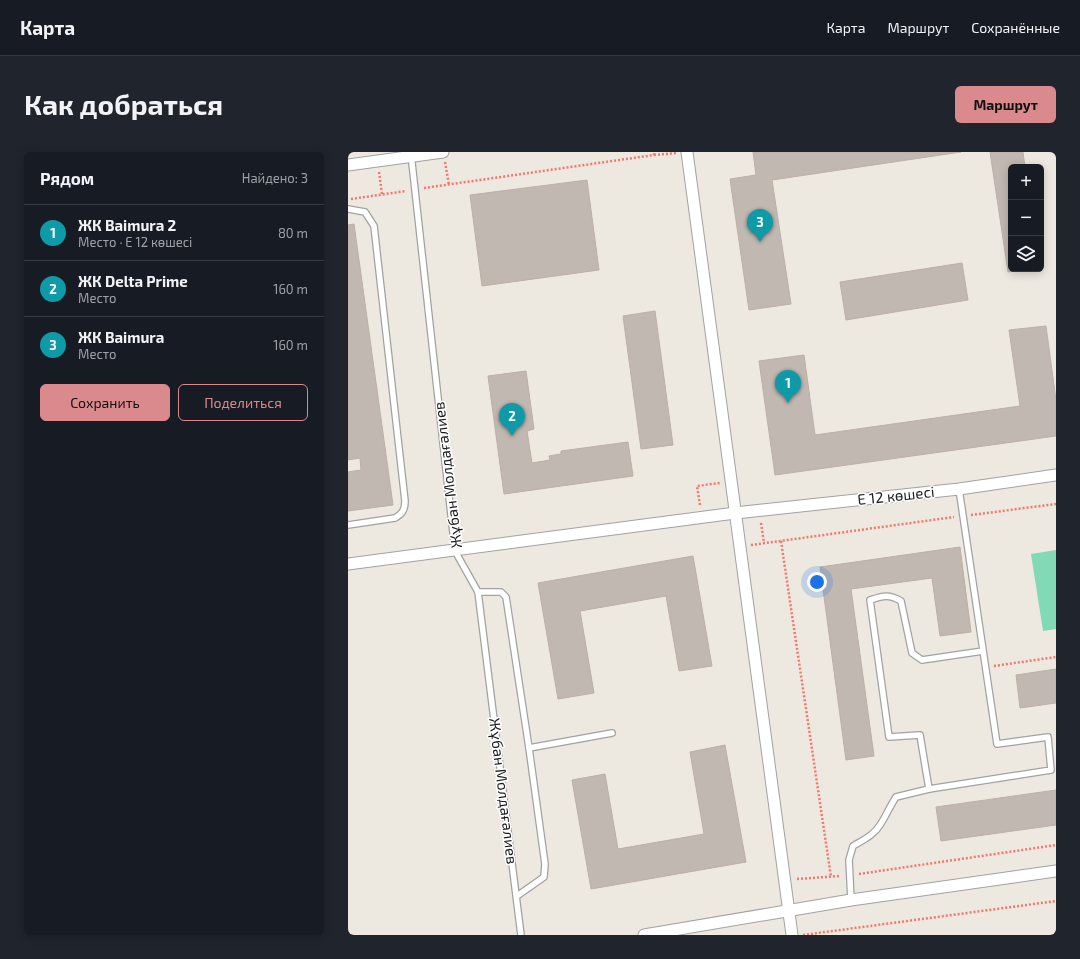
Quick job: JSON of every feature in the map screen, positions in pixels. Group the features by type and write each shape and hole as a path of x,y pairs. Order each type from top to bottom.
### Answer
{"street":[{"path":"686,152 792,935"},
{"path":"348,165 411,154 444,155"},
{"name":"Е 12 көшесі","path":"348,564 735,513 959,489 1056,475"},
{"path":"644,935 789,912 851,900 1056,871"}],"lane":[{"name":"Жұбан Молдағалиев","path":"411,154 455,551 478,592 522,935"},
{"path":"348,209 365,212 374,226 405,501 405,509 395,518 348,525"},
{"path":"851,900 849,860 853,846 868,838 880,826 887,810 896,797 929,789 1051,770 1048,736 997,744 959,489"},
{"path":"478,592 502,592 506,597 545,864 544,877 517,896"},
{"path":"929,789 920,735 889,737 870,600 886,596 894,597 901,601 912,653 922,660 983,652"},
{"path":"529,748 612,733"}],"path":[{"path":"348,199 654,154 682,152"},
{"path":"444,155 449,185"},
{"path":"702,518 697,486 731,482"},
{"path":"739,546 1056,504"},
{"path":"760,510 764,543"},
{"path":"781,541 831,877"},
{"path":"986,668 1056,657"},
{"path":"785,880 850,876 1056,845"},
{"path":"800,935 1056,901"}],"green space":[{"path":"1056,550 1056,629 1043,631 1031,554"}],"building":[{"path":"753,152 961,152 772,180 791,304 749,310 730,179 756,175"},
{"path":"990,152 1023,152 1025,164 1008,164 1008,272"},
{"path":"587,180 599,270 482,286 470,195"},
{"path":"354,224 393,505 348,511 348,472 361,470 360,458 348,460 348,225"},
{"path":"962,263 968,300 846,320 840,282"},
{"path":"655,311 673,445 641,449 623,316"},
{"path":"1046,326 1056,400 1056,436 775,475 759,361 804,355 815,435 1020,406 1009,330"},
{"path":"526,371 534,429 527,431 532,463 550,460 549,456 561,454 561,451 628,442 633,476 504,494 488,376"},
{"path":"960,547 971,632 940,636 932,578 851,589 874,756 846,760 820,567"},
{"path":"693,556 712,666 679,671 666,596 580,611 594,693 558,699 538,583"},
{"path":"1056,669 1056,703 1020,708 1016,675"},
{"path":"725,745 746,862 591,889 572,780 605,774 618,849 704,834 690,752"},
{"path":"1056,790 1056,825 941,841 936,807"}],"place":[{"name":"ЖК Baimura","path":"760,242"},
{"name":"ЖК Baimura 2","path":"788,403"},
{"name":"ЖК Delta Prime","path":"512,436"}]}
